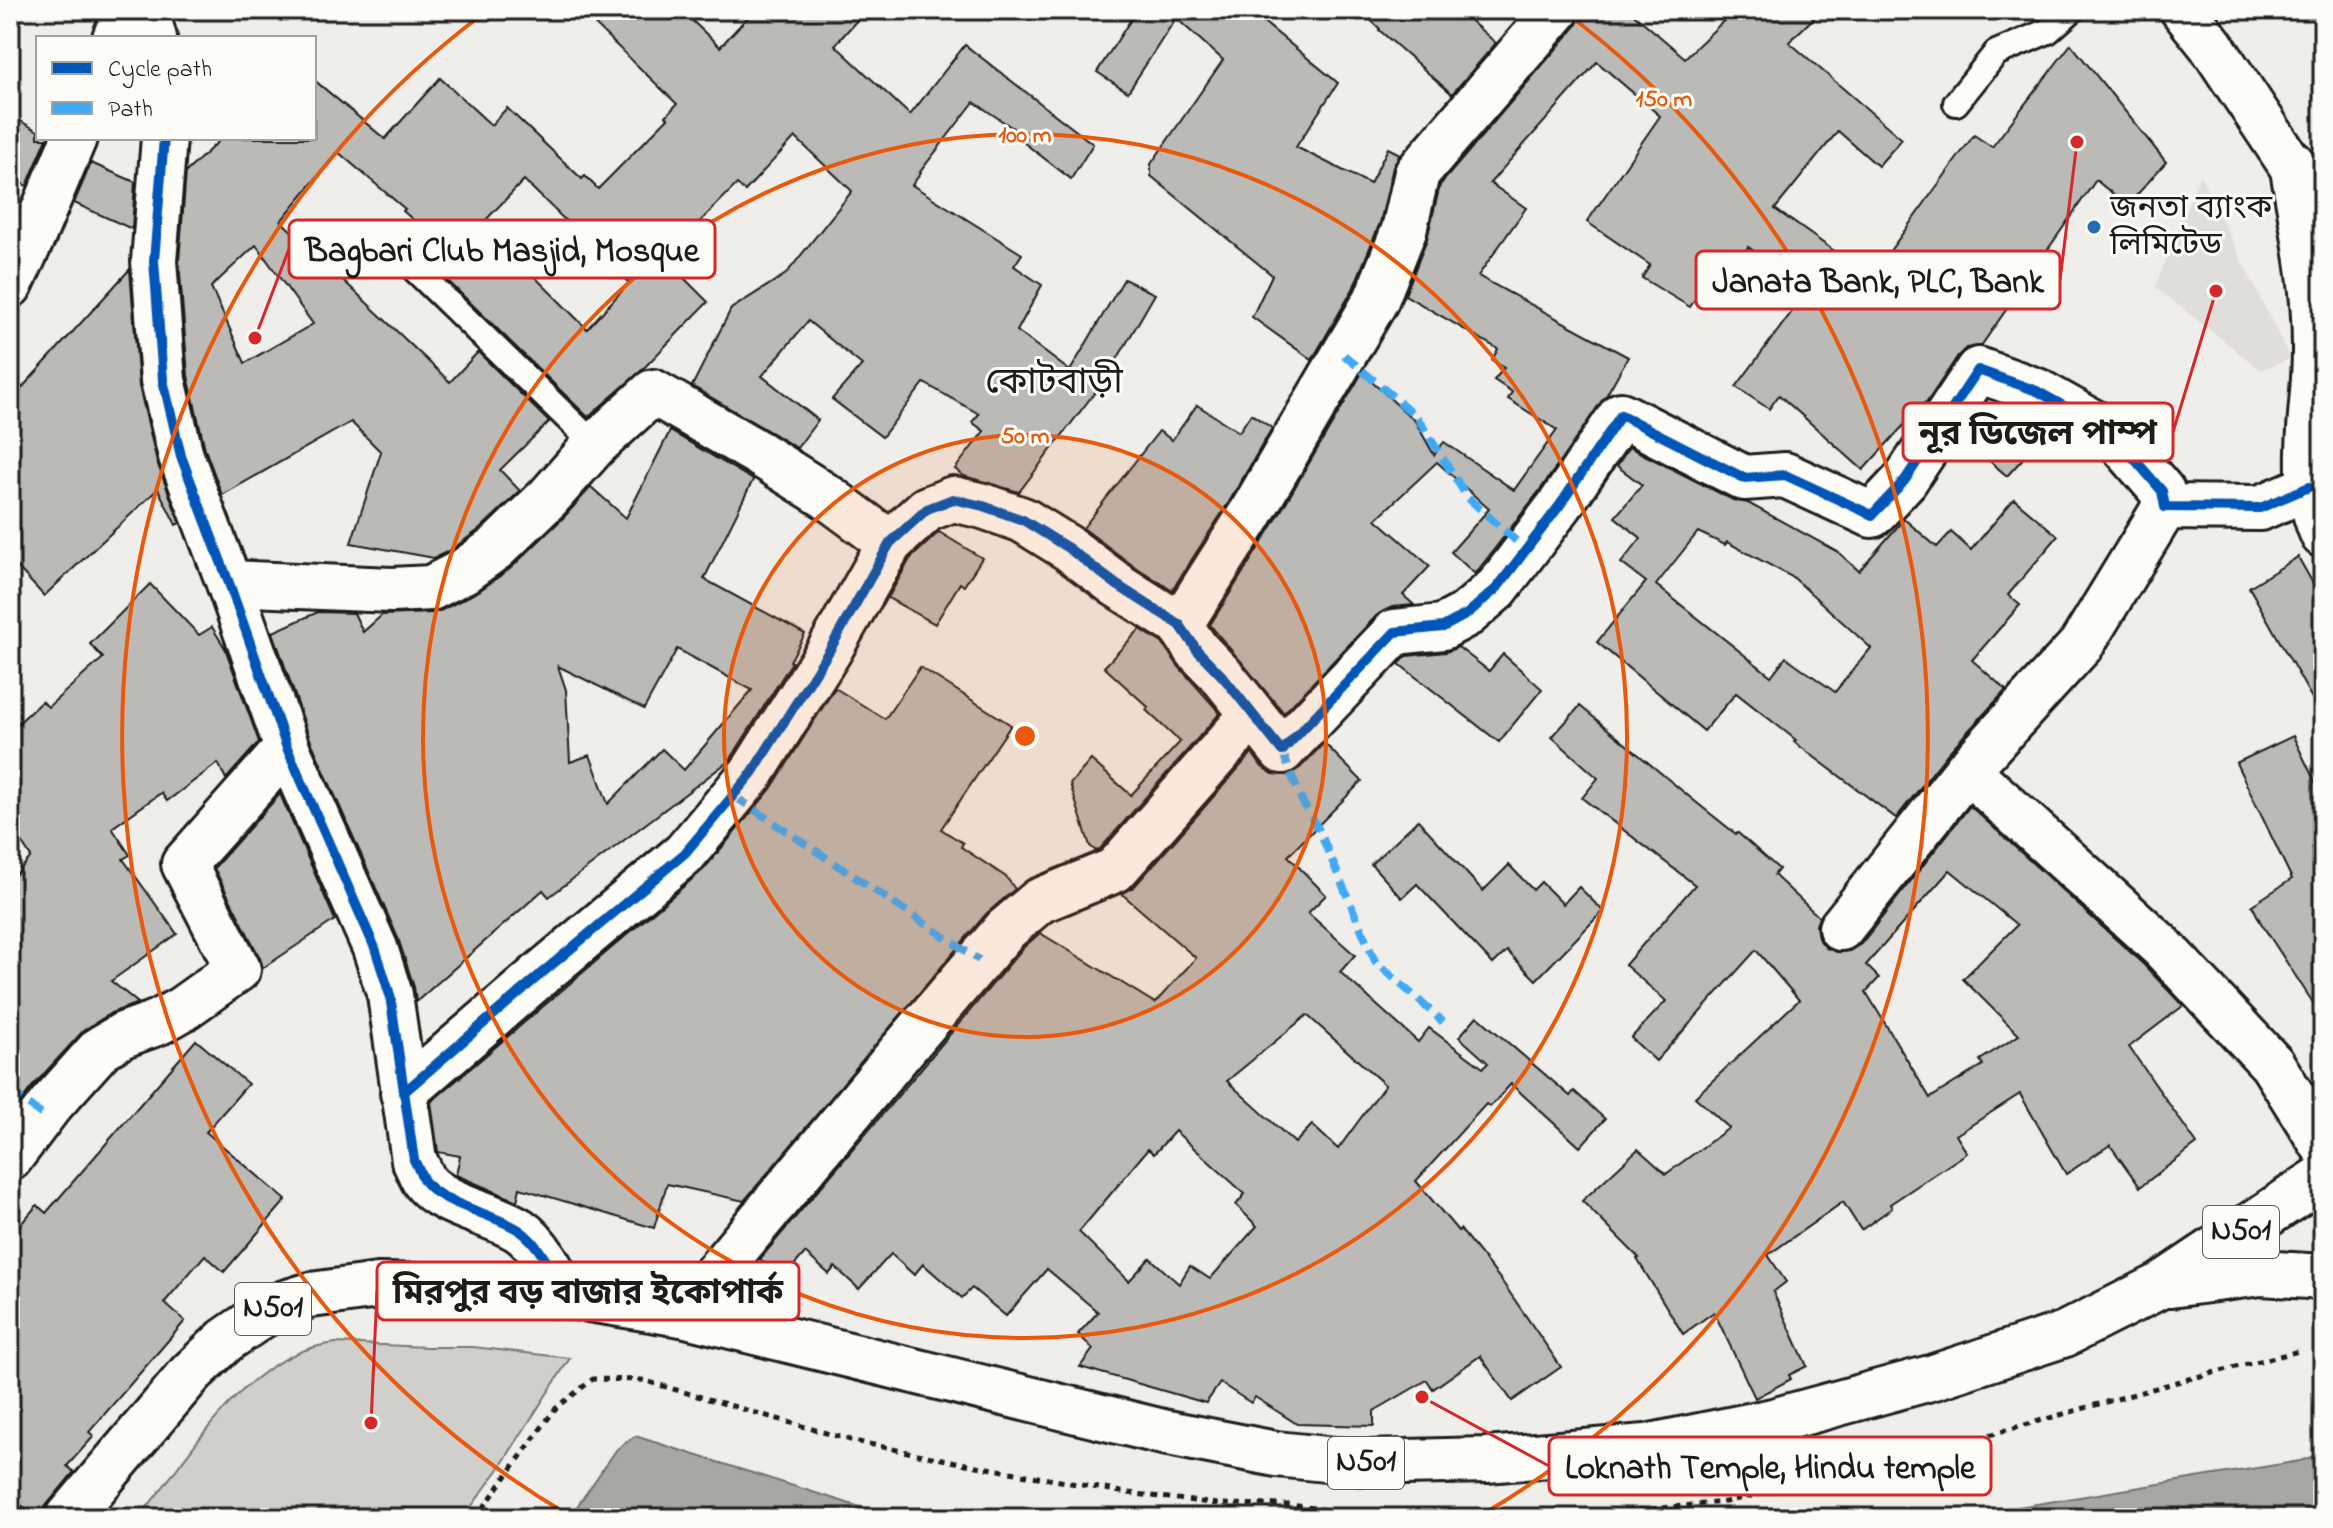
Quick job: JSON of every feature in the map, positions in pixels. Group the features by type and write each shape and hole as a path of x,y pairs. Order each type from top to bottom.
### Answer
{"main road":[{"path":"116,36 127,10"},
{"path":"146,10 153,36"},
{"path":"1180,625 1250,515 1376,300 1404,230 1417,173 1557,10"},
{"path":"2183,10 2211,45 2292,163 2323,215"},
{"path":"10,285 73,140"},
{"path":"164,140 154,261 163,380 181,456 287,748 375,948 390,995 414,1160 427,1185 452,1201 493,1216 521,1231 551,1267 564,1295"},
{"path":"2292,163 2323,193"},
{"path":"2292,163 2313,291 2316,349 2310,417 2309,487 2323,535"},
{"path":"403,1093 685,853 752,773 829,651 890,543 927,509 953,499 983,506 1023,520 1068,548 1180,625 1197,650 1223,677 1282,751 1395,632 1443,627 1467,614 1497,588 1560,505 1621,415 1744,478 1785,475 1872,515 1905,480 1978,370 2037,391 2112,433 2162,491 2165,507 2081,645 1967,770 1841,928"},
{"path":"229,583 392,590 431,588 464,571 496,548 548,498 595,445 653,392 817,491 890,543"},
{"path":"2165,507 2260,508 2309,487"},
{"path":"682,1314 1005,930 1039,901 1115,870 1252,715"},
{"path":"10,1158 50,1105 101,1048 182,1009 238,969 184,864 287,748"},
{"path":"1967,770 2162,947 2272,1064 2323,1145"},
{"name":"N501","path":"68,1518 191,1373 226,1340 285,1303 311,1295 378,1286 451,1287 564,1295 682,1314 1163,1432 1276,1454 1380,1462 1486,1460 1646,1447 1773,1421 1934,1377 2065,1334 2160,1286 2323,1177"},
{"name":"N501","path":"2160,1286 2261,1273 2323,1277"}],"lane":[{"path":"1956,103 1996,53 2048,31 2072,10"},
{"path":"405,260 595,445"}],"path":[{"path":"1555,1518 1725,1502 1858,1472 2299,1351"},
{"path":"476,1518 555,1409 593,1379 642,1380 854,1441 1090,1486 1217,1504 1290,1505 1389,1518"}],"shaded area":[{"path":"2200,175 2290,359 2261,370 2155,287"},
{"path":"336,1343 473,1347 570,1358 498,1470 463,1518 138,1518 223,1410 247,1386 274,1365 303,1351"},
{"path":"635,1436 857,1506 910,1518 569,1518 617,1449"},
{"path":"2323,1453 2323,1518 1951,1518 2300,1461"}],"building":[{"path":"580,10 681,10 720,47 754,10 866,10 835,45 910,115 965,45 1093,144 1071,179 1023,142 1026,137 974,102 912,185 1022,254 1014,266 1042,285 1017,331 1070,371 1124,279 1155,294 1108,375 1019,492 964,476 955,469 984,431 972,422 979,414 924,383 882,437 832,399 862,365 808,321 762,376 818,420 797,448 692,386 731,309 786,274 852,191 795,137 745,191 737,184 664,258 708,302 640,372 588,417 416,250 430,235 403,211 405,209 338,152 281,221 450,382 478,352 549,422 500,470 520,491 480,529 434,558 351,543 381,452 351,422 222,495 205,449 188,376 179,261 186,172 220,140 316,140 316,82 385,139 440,78 491,125 507,108 582,179 585,176 598,189 668,118 666,116 677,104","holes":["524,180 629,283 587,329 482,224","256,245 313,324 245,363 211,287"]},
{"path":"1137,10 1249,10 1338,83 1296,147 1370,184 1388,148 1400,154 1393,167 1380,223 1353,289 1312,360 1252,317 1272,275 1151,176 1151,164 1223,60 1176,18 1128,92 1097,72"},
{"path":"1360,10 1458,10 1496,43 1452,94"},
{"path":"1581,10 1629,10 1685,58 1735,10 1822,10 1789,42 1902,139 1878,166 1838,131 1775,209 1871,277 1974,135 1992,147 2071,44 2166,162 2127,206 2096,180 1981,346 1966,348 1958,356 1925,405 1863,470 1779,395 1769,409 1736,387 1808,290 1748,247 1723,285 1710,277 1690,307 1642,278 1650,265 1587,222 1660,116 1597,62 1490,183 1526,208 1478,276 1628,357 1606,396 1540,490 1475,574 1451,552 1489,509 1437,462 1376,519 1430,566 1403,595 1414,605 1392,607 1377,615 1284,713 1210,625 1362,373 1415,421 1434,455 1444,442 1514,490 1557,430 1508,399 1512,392 1494,380 1504,368 1492,360 1498,349 1405,295 1427,239 1440,185 1576,26"},
{"path":"10,115 36,130 36,140 46,140 27,186 10,178"},
{"path":"91,163 135,182 132,229 74,203"},
{"path":"130,269 139,386 157,462 180,523 176,525 158,489 44,596 10,559 10,401"},
{"path":"1987,402 2036,444 2007,476 1963,438"},
{"path":"1197,405 1239,432 1251,414 1272,428 1172,590 1083,528 1159,431 1172,440"},
{"path":"670,431 753,480 704,579 805,634 792,662 730,760 549,897 543,890 416,1002 398,938 310,739 273,632 318,612 354,613 363,632 382,615 442,610 479,591 511,568 591,487 626,518","holes":["677,649 752,690 684,770 662,749 608,804 590,755 570,762 566,690 558,666 644,709"]},
{"path":"1629,447 1733,500 1748,503 1838,552 1859,571 1904,519 1937,547 1951,532 1971,550 2014,499 2058,536 2008,595 2020,605 1972,660 2006,690 1948,753 1896,818 1794,742 1796,740 1736,693 1704,731 1597,642 1646,582 1621,563 1641,538 1615,517 1642,485 1617,466","holes":["1698,532 1725,545 1727,542 1794,578 1871,648 1835,692 1786,657 1771,676 1656,585"]},
{"path":"939,532 982,558 964,586 960,583 935,624 888,598 910,559"},
{"path":"2298,557 2323,601 2323,718 2249,587"},
{"path":"150,584 199,635 212,627 225,648 259,742 226,779 218,763 167,801 161,793 112,828 130,855 123,859 177,934 111,981 138,1003 111,1013 83,1031 10,1116 10,881 31,857 10,825 10,731 42,701 48,707 103,658 90,644"},
{"path":"1140,629 1162,643 1220,713 1096,851 1090,846 1070,784 1091,760 1131,795 1180,742 1146,710 1148,707 1104,667"},
{"path":"1458,647 1489,671 1503,654 1542,689 1499,742 1399,664 1407,656 1446,652"},
{"path":"920,667 1011,725 941,829 963,843 961,847 1006,877 1015,889 986,914 744,1201 667,1184 654,1228 520,1188 517,1201 456,1175 460,1156 438,1152 431,1102 704,869 771,789 835,688 885,719"},
{"path":"1580,706 1779,869 1774,875 1819,917 1816,925 1818,938 1826,948 1837,952 1849,951 1861,944 1970,806 2144,965 2183,1006 2129,1047 2197,1144 2140,1187 2110,1145 2066,1174 2020,1094 1956,1135 1967,1153 1890,1204 1892,1208 1861,1230 1843,1202 1768,1255 1786,1282 1773,1292 1807,1366 1789,1375 1791,1379 1755,1398 1714,1312 1683,1334 1639,1258 1582,1201 1638,1149 1666,1174 1729,1128 1695,1097 1799,1000 1756,950 1656,1061 1631,1038 1666,1001 1625,965 1695,885 1582,798 1598,778 1552,737","holes":["1950,870 2017,925 1963,979 2019,1035 1980,1060 1983,1065 1930,1098 1866,992 1879,978 1866,965"]},
{"path":"2293,736 2323,798 2323,1018 2252,905 2292,879 2236,763"},
{"path":"1324,743 1362,781 1288,856 1326,895 1308,913 1355,955 1340,972 1418,1042 1429,1028 1483,1068 1488,1063 1459,1037 1477,1016 1570,1096 1574,1091 1605,1119 1580,1147 1511,1084 1490,1107 1486,1104 1416,1181 1501,1280 1561,1367 1512,1401 1480,1356 1433,1389 1427,1380 1374,1411 1374,1426 1297,1424 1255,1397 1251,1403 1220,1383 1206,1403 1080,1367 1093,1349 1078,1334 1098,1312 1047,1269 1006,1316 972,1288 962,1298 923,1264 914,1275 891,1254 859,1289 835,1267 829,1274 805,1253 782,1279 760,1259 1023,948 1040,933 1155,1003 1196,958 1122,894 1134,887 1252,753 1262,767 1273,774 1287,775 1300,768","holes":["1307,1015 1385,1085 1338,1149 1312,1125 1295,1143 1227,1081","1175,1131 1245,1194 1236,1205 1257,1226 1210,1279 1190,1266 1179,1284 1150,1258 1129,1281 1079,1232 1148,1149 1154,1154"]},
{"path":"280,794 335,920 263,968 214,868"},
{"path":"1418,820 1483,891 1509,865 1533,890 1541,882 1563,904 1579,887 1603,911 1536,980 1507,951 1493,964 1417,884 1402,898 1371,864"},
{"path":"196,1040 248,1084 206,1132 286,1200 224,1272 205,1255 164,1303 185,1321 89,1432 94,1436 67,1466 74,1472 36,1518 10,1495 10,1237 37,1205 46,1213"}],"marked path":[{"path":"1344,355 1417,417 1467,497 1525,549"},
{"path":"1282,751 1375,961 1443,1022"},
{"path":"734,796 979,960"},
{"path":"10,1090 42,1115"}],"cycle path":[{"path":"164,140 154,261 163,380 181,456 287,748 375,948 390,995 414,1160 425,1182 443,1197 508,1224 526,1236 545,1260 564,1295"},
{"path":"403,1093 685,853 752,773 829,651 890,543 927,509 953,499 1023,520 1180,625 1197,650 1223,677 1282,751 1395,632 1443,627 1467,614 1497,588 1560,505 1621,415 1744,478 1785,475 1872,515 1905,480 1978,370 2037,391 2112,433 2162,491 2165,507 2260,508 2309,487"}],"place":[{"name":"Janata Bank, PLC, Bank","path":"2077,142"},
{"name":"জনতা ব্যাংক লিমিটেড","path":"2094,227"},
{"name":"নূর ডিজেল পাম্প","path":"2216,291"},
{"name":"Bagbari Club Masjid, Mosque","path":"255,338"},
{"name":"Loknath Temple, Hindu temple","path":"1422,1397"},
{"name":"মিরপুর বড় বাজার ইকোপার্ক","path":"371,1423"}],"district":[{"name":"কোটবাড়ী","path":"1054,384"}]}
